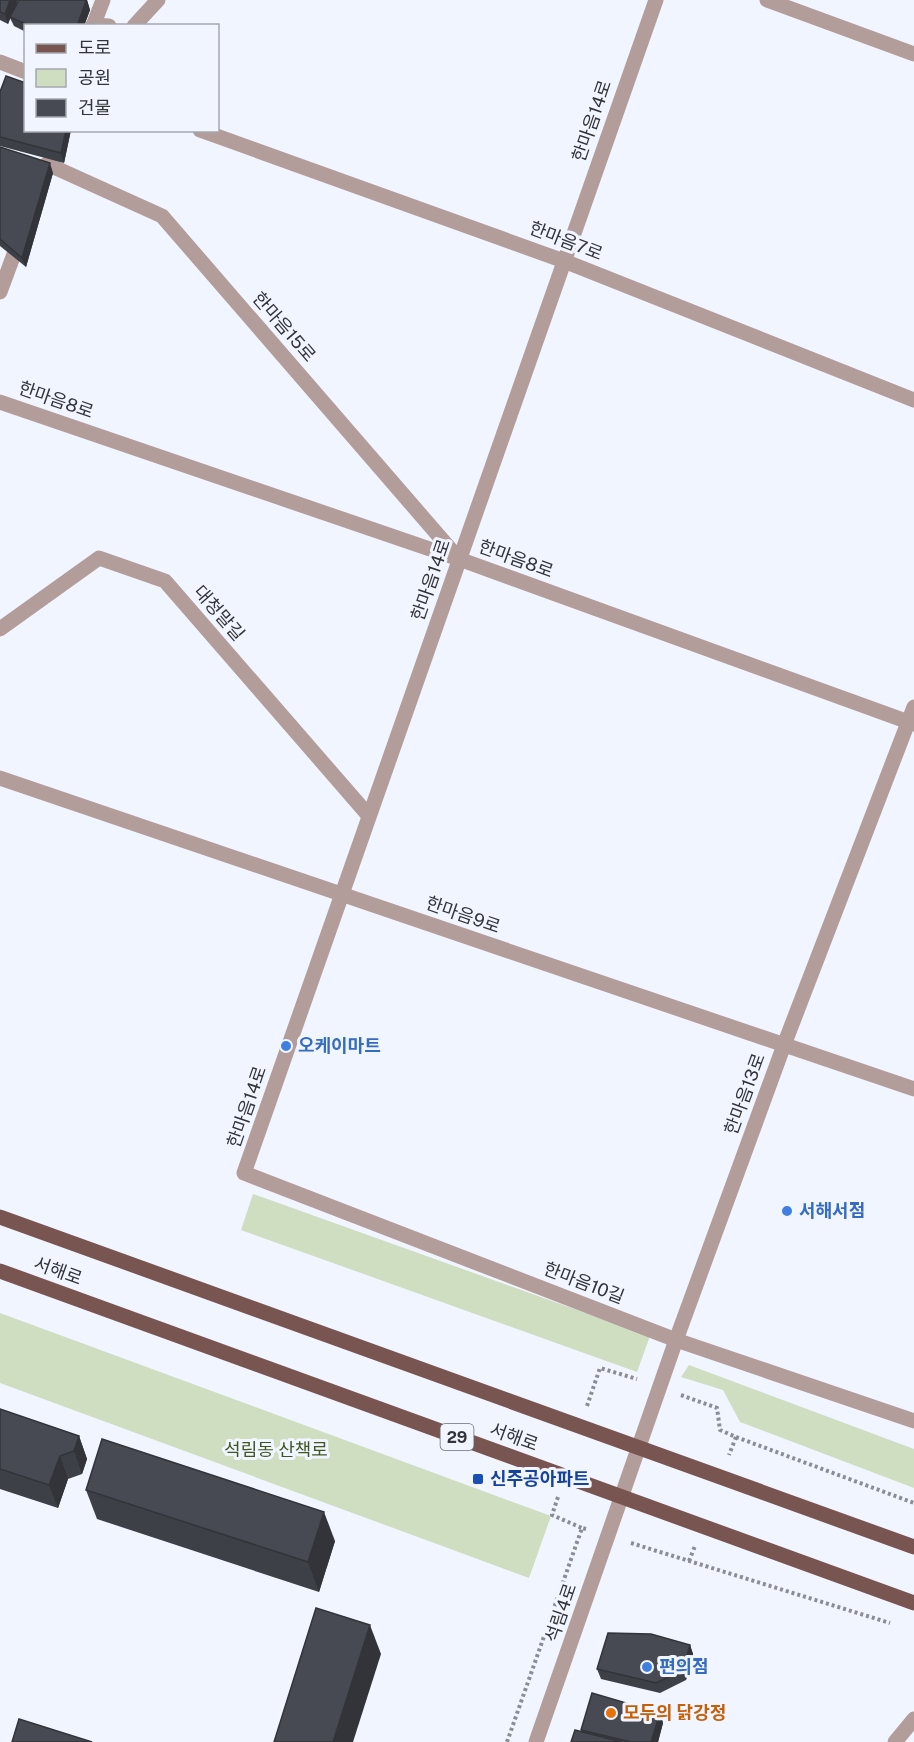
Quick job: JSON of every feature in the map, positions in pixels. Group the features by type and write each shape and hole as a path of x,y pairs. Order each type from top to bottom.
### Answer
{"main road":[{"name":"서해로","path":"0,1217 914,1548"},
{"name":"서해로","path":"0,1271 914,1603"}],"street":[{"path":"93,24 104,0"},
{"path":"136,24 158,0"},
{"name":"한마음14로","path":"244,1173 656,0"},
{"path":"767,0 914,54"},
{"path":"0,62 24,71"},
{"name":"한마음7로","path":"206,132 564,261 914,400"},
{"name":"한마음15로","path":"47,164 162,216 459,559"},
{"path":"0,292 23,228"},
{"name":"한마음8로","path":"0,402 459,559 911,724"},
{"name":"대청말길","path":"0,629 99,558 165,581 369,816"},
{"name":"한마음13로","path":"622,1497 676,1340 784,1045 911,724 914,707"},
{"name":"한마음9로","path":"0,778 914,1089"},
{"name":"한마음10길","path":"244,1173 676,1340 914,1421"},
{"name":"석림4로","path":"536,1742 622,1497"},
{"path":"895,1742 914,1719"}],"path":[{"path":"580,1426 600,1368 717,1408 720,1430 736,1437 914,1503"},
{"path":"720,1478 736,1437"},
{"path":"565,1476 552,1515 609,1537 892,1623"},
{"path":"507,1742 582,1528"}],"green space":[{"path":"253,1194 650,1336 637,1372 241,1230"},
{"name":"석림동 산책로","path":"0,1313 551,1516 529,1578 0,1383"},
{"path":"689,1365 914,1449 914,1488 740,1422 723,1390 681,1377"}],"building":[{"path":"0,0 10,0 5,14 0,12"},
{"path":"19,0 86,0 78,24 26,24 10,17"},
{"path":"6,76 24,82 24,132 66,132 61,153 0,137 0,92"},
{"path":"0,147 50,163 22,258 0,239"},
{"path":"0,1409 79,1436 74,1451 60,1456 49,1485 0,1469"},
{"path":"102,1439 324,1512 308,1562 86,1490"},
{"path":"316,1608 370,1625 333,1742 274,1742"},
{"name":"편의점","path":"608,1633 651,1634 690,1645 682,1671 656,1683 597,1669"},
{"name":"모두의 닭강정","path":"592,1693 660,1713 651,1742 631,1742 581,1730"},
{"path":"19,1719 92,1742 12,1742"},
{"path":"575,1730 622,1742 571,1742"}],"place":[{"name":"오케이마트","path":"286,1046"},
{"name":"서해서점","path":"787,1211"},
{"name":"신주공아파트","path":"478,1479"},
{"name":"편의점","path":"647,1667"},
{"name":"모두의 닭강정","path":"611,1713"}]}
